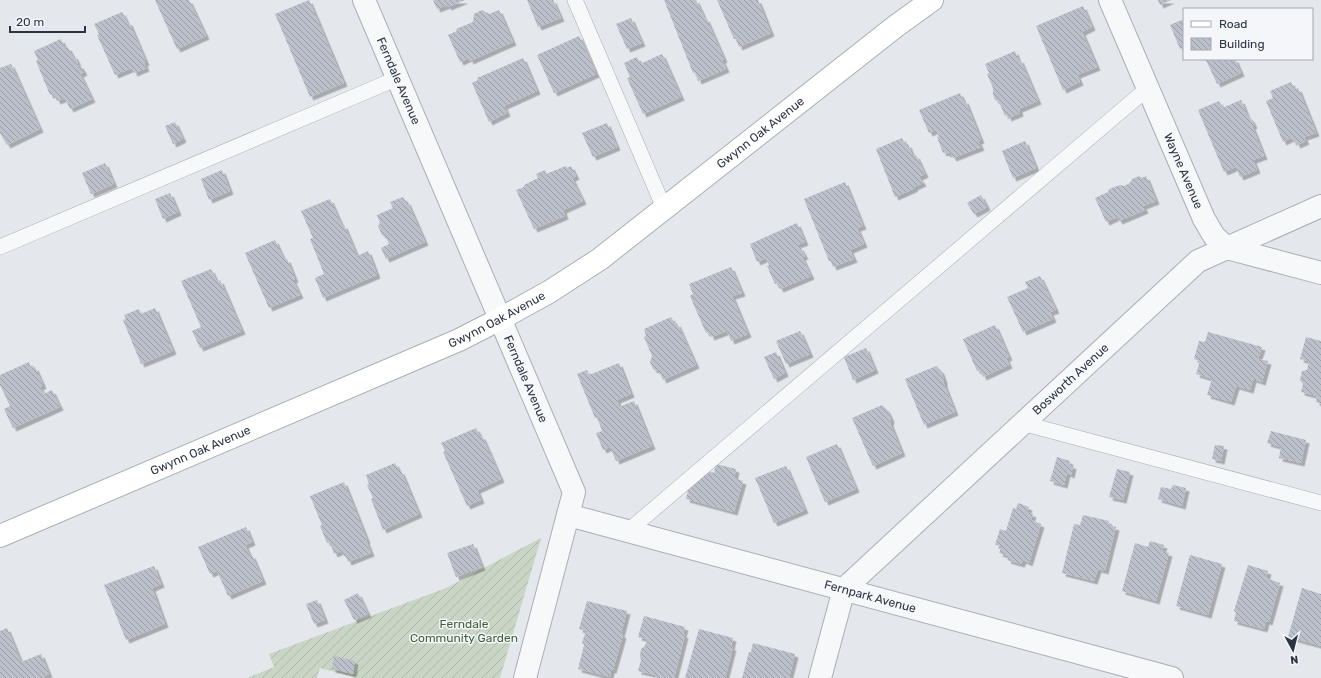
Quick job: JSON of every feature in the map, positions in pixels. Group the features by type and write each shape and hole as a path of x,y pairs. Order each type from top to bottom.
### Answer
{"main road":[{"name":"Gwynn Oak Avenue","path":"0,536 459,340 550,292 600,259 896,26 932,0"}],"street":[{"name":"Ferndale Avenue","path":"364,0 574,492 525,678"},
{"name":"Wayne Avenue","path":"1110,0 1204,219 1214,236 1227,248 1321,273"},
{"name":"Bosworth Avenue","path":"844,590 1198,261 1321,206"},
{"name":"Fernpark Avenue","path":"568,515 1172,678"},
{"path":"820,678 844,590"}],"lane":[{"path":"575,0 664,208"},
{"path":"0,247 398,78"},
{"path":"628,531 1148,88"},
{"path":"1022,423 1321,503"}],"green space":[{"name":"Ferndale Community Garden","path":"541,538 500,678 358,678 320,668 317,678 247,678 274,667 269,654 446,588"}],"building":[{"path":"155,0 189,0 206,36 177,49"},
{"path":"309,0 344,83 310,97 275,14"},
{"path":"433,0 465,0 448,7 447,5 437,9"},
{"path":"527,0 553,0 561,18 538,27"},
{"path":"664,0 696,0 705,19 706,18 724,59 722,60 726,69 698,81 695,72 693,73"},
{"path":"717,0 758,0 771,33 739,47"},
{"path":"1158,0 1171,0 1160,5"},
{"path":"1083,6 1092,27 1082,32 1097,67 1077,75 1080,82 1063,90 1036,26"},
{"path":"482,10 489,14 499,10 513,42 470,61 469,58 460,62 448,35 457,31 456,29 473,22 474,14"},
{"path":"122,12 127,22 129,22 146,62 144,63 146,68 134,73 132,68 115,75 97,35 99,34 94,24"},
{"path":"631,18 642,43 627,49 616,24"},
{"path":"1183,19 1183,48 1180,49 1170,25"},
{"path":"579,36 596,74 554,93 537,55"},
{"path":"61,39 65,48 68,47 72,56 74,55 78,63 76,64 77,66 80,65 84,72 80,74 92,99 70,109 65,98 57,101 54,94 50,95 36,61 38,60 34,51"},
{"path":"1015,51 1038,101 1019,109 1020,113 1008,118 1007,114 1005,116 999,102 995,100 993,88 987,74 989,73 985,64"},
{"path":"662,54 681,97 643,114 627,78 630,77 624,63 637,57 640,64"},
{"path":"523,58 537,91 504,106 507,113 489,122 472,83 478,80 477,78"},
{"path":"1206,60 1235,60 1241,73 1217,84"},
{"path":"11,64 40,129 7,145 0,133 0,68"},
{"path":"1291,82 1294,89 1298,88 1316,133 1304,137 1306,141 1297,145 1291,138 1283,142 1266,101 1273,98 1270,91"},
{"path":"960,93 963,101 965,100 981,140 978,141 981,147 953,158 950,152 947,154 946,152 943,153 936,130 929,133 919,110"},
{"path":"1241,100 1247,115 1254,125 1252,126 1264,156 1253,160 1257,170 1240,177 1236,167 1224,172 1198,110 1219,101 1222,108"},
{"path":"175,122 183,139 173,144 165,126"},
{"path":"607,123 617,147 593,157 582,133"},
{"path":"902,138 905,145 908,144 913,157 916,155 925,174 919,177 923,183 895,197 876,149"},
{"path":"1025,141 1036,168 1013,178 1002,151"},
{"path":"105,163 114,184 91,194 82,173"},
{"path":"566,166 567,168 571,166 576,176 572,178 583,201 563,210 565,216 534,229 516,190 538,178 536,174 545,170 546,174"},
{"path":"222,170 230,191 209,200 201,179"},
{"path":"1139,176 1142,178 1146,176 1156,201 1143,206 1145,210 1119,221 1117,217 1106,222 1095,198 1108,192 1109,189 1120,185 1124,186 1130,183 1132,179"},
{"path":"845,182 863,226 857,228 864,244 850,250 854,259 833,267 831,261 829,261 804,199"},
{"path":"170,193 178,212 163,219 155,199"},
{"path":"981,195 987,207 974,214 967,203"},
{"path":"403,197 406,202 407,201 425,242 386,259 381,248 389,244 386,237 382,235 378,226 380,223 377,215 393,208 390,202"},
{"path":"330,199 342,226 344,225 357,256 368,251 377,275 323,298 315,278 324,274 310,239 313,238 301,211"},
{"path":"797,223 805,242 797,245 798,248 800,247 805,256 802,257 811,276 780,289 777,283 775,284 767,266 769,265 766,258 757,262 750,244"},
{"path":"275,240 284,260 287,259 295,279 293,280 300,295 269,308 245,253"},
{"path":"731,267 742,293 732,296 748,334 731,341 727,331 711,337 709,332 706,333 690,296 693,294 689,284"},
{"path":"211,269 217,282 220,280 242,331 200,348 192,331 201,327 181,281"},
{"path":"1040,276 1056,310 1050,312 1053,319 1023,332 1007,297 1028,288 1025,282"},
{"path":"155,308 173,351 141,364 123,320 126,319 124,315 139,309 141,314"},
{"path":"671,317 675,324 677,323 696,365 663,380 659,371 653,369 650,362 652,356 644,337 646,336 644,329"},
{"path":"995,325 1009,357 1006,358 1009,365 983,377 980,370 977,371 963,339"},
{"path":"800,331 810,354 786,364 776,341"},
{"path":"1208,332 1262,347 1258,359 1268,361 1262,382 1253,379 1250,390 1236,386 1231,402 1207,395 1212,379 1196,374 1200,361 1194,359 1199,341 1205,342"},
{"path":"1306,337 1321,341 1321,404 1316,402 1317,396 1301,392 1303,384 1300,380 1302,371 1307,370 1309,361 1300,359"},
{"path":"866,348 875,370 853,380 844,357"},
{"path":"776,352 785,373 774,379 764,357"},
{"path":"29,362 31,368 35,367 43,385 40,387 44,394 52,390 60,407 13,428 4,409 10,406 0,385 0,375"},
{"path":"619,363 631,394 617,400 619,407 634,401 652,446 616,461 610,447 603,450 596,433 602,431 577,374 587,370 589,375"},
{"path":"936,366 941,371 944,384 955,412 924,425 905,379"},
{"path":"882,405 887,410 891,419 890,423 902,453 873,466 852,418"},
{"path":"476,428 480,436 482,436 501,479 477,490 481,500 467,506 443,452 445,451 441,443"},
{"path":"1271,431 1306,440 1301,463 1279,458 1281,447 1267,443"},
{"path":"837,444 856,489 825,502 806,457"},
{"path":"1215,445 1224,446 1221,461 1212,459"},
{"path":"1057,457 1070,461 1069,464 1073,466 1071,475 1067,473 1064,485 1050,481"},
{"path":"395,463 399,471 401,471 419,514 383,530 371,499 373,498 367,485 369,484 366,475"},
{"path":"716,464 736,469 734,478 743,481 734,512 686,499 690,482 704,470 714,473"},
{"path":"786,466 805,510 774,523 755,478"},
{"path":"1117,469 1130,472 1123,500 1109,497"},
{"path":"344,482 371,553 348,562 346,556 344,556 341,551 334,554 330,542 327,543 320,526 322,525 310,496"},
{"path":"1173,485 1186,488 1182,506 1158,499 1161,487 1171,489"},
{"path":"1018,503 1029,507 1027,512 1033,514 1031,520 1041,524 1029,563 1023,560 1021,564 1007,560 1009,556 999,553 1002,546 995,545 1000,529 1006,531 1013,508 1016,509"},
{"path":"1083,515 1109,521 1108,525 1116,527 1105,571 1098,569 1094,581 1062,573 1074,524 1080,525"},
{"path":"246,527 252,542 245,545 250,556 252,555 263,581 228,596 217,571 210,574 198,547"},
{"path":"1150,541 1164,545 1162,551 1169,553 1156,601 1122,591 1135,543 1148,547"},
{"path":"473,544 482,567 456,577 447,553"},
{"path":"1190,555 1222,564 1208,615 1176,606"},
{"path":"1248,565 1268,571 1266,578 1280,583 1269,622 1266,621 1264,629 1234,621 1236,612 1234,611"},
{"path":"154,566 161,584 152,588 165,624 126,640 104,585"},
{"path":"1302,588 1321,594 1321,646 1288,637"},
{"path":"358,593 368,614 354,620 344,600"},
{"path":"317,600 325,620 314,624 306,604"},
{"path":"587,601 627,611 621,634 623,635 610,677 578,669 584,645 582,642 588,631 579,629"},
{"path":"644,616 685,627 683,634 685,635 674,678 655,678 656,675 638,671 641,660 641,649 645,646 647,639 638,637"},
{"path":"7,628 21,662 41,654 49,674 44,676 45,678 19,678 18,676 14,678 0,678 0,631"},
{"path":"699,629 733,638 731,647 733,647 725,678 685,678"},
{"path":"753,643 795,654 789,678 742,678"},
{"path":"334,656 355,661 353,674 332,669"}]}
